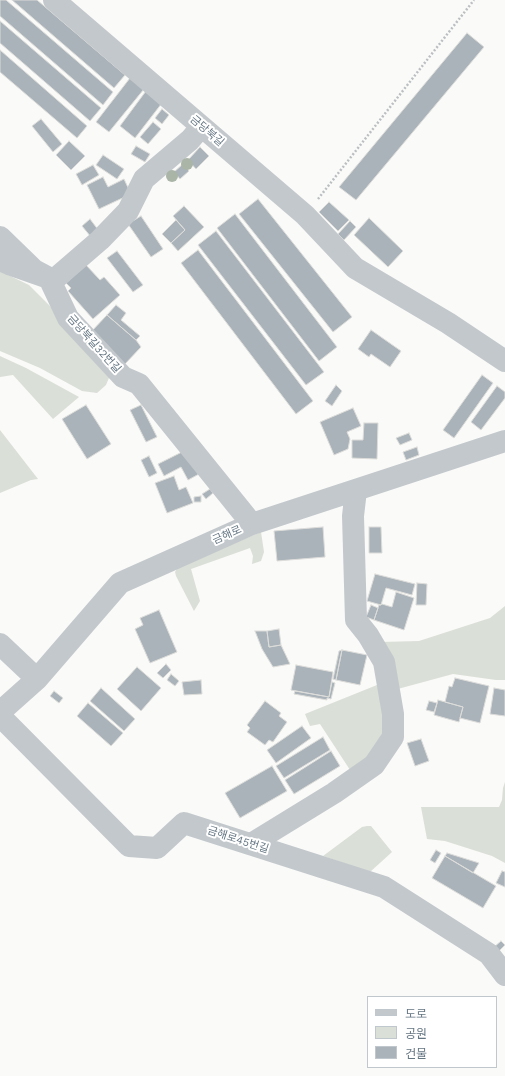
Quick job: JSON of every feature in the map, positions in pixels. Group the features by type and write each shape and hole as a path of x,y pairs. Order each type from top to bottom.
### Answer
{"street":[{"name":"금당북길","path":"54,0 305,215 355,268 448,323 505,361"},
{"path":"0,260 49,278 56,278 100,240 128,211 144,180 190,140 201,126"},
{"path":"0,237 34,270 49,278"},
{"name":"금당북길32번길","path":"49,278 68,318 123,377 139,384 252,524"},
{"name":"금해로","path":"0,712 37,679 120,583 252,524 356,490 504,446"},
{"path":"251,844 374,765 392,737 393,714 384,662 368,635 356,620 353,516 356,490"},
{"path":"0,644 37,679"},
{"name":"금해로45번길","path":"0,716 129,846 157,848 184,823 384,888 489,954 505,975"}],"path":[{"path":"305,215 474,0"}],"green space":[{"path":"0,272 29,285 58,314 111,373 106,385 97,393 82,391 40,368 0,351"},
{"path":"0,356 26,368 79,397 53,419 13,375 0,377"},
{"path":"0,430 38,479 31,480 0,493"},
{"path":"261,532 264,552 261,561 252,564 253,556 250,548 191,569 200,601 194,611 176,576 175,572 178,567"},
{"path":"505,606 505,680 453,674 394,690 381,642 419,641 490,618"},
{"path":"377,685 384,708 384,740 352,773 320,724 310,726 305,714"},
{"path":"505,782 505,863 492,856 445,841 427,839 421,807 499,807 502,800"},
{"path":"371,826 392,852 370,872 323,856 362,827"}],"building":[{"path":"0,0 6,0 113,92 103,105 0,16"},
{"path":"12,0 37,0 125,75 114,88"},
{"path":"0,21 101,108 90,121 0,43"},
{"path":"467,33 484,47 356,200 339,187"},
{"path":"0,50 87,126 77,138 0,72"},
{"path":"130,78 144,89 109,132 96,122"},
{"path":"146,91 162,103 135,138 120,126"},
{"path":"162,109 169,115 162,124 155,118"},
{"path":"41,119 62,144 53,152 32,126"},
{"path":"153,122 161,129 148,144 140,137"},
{"path":"69,141 85,156 71,170 56,155"},
{"path":"136,146 150,154 145,162 131,154"},
{"path":"200,147 209,156 196,169 188,160"},
{"path":"103,155 124,169 117,179 96,165"},
{"path":"183,164 189,171 180,179 174,172"},
{"path":"93,165 99,175 82,185 76,174"},
{"path":"103,177 108,187 124,179 131,194 99,209 87,185"},
{"path":"258,199 352,317 333,332 239,214"},
{"path":"329,202 349,220 338,231 319,212"},
{"path":"184,206 204,227 178,251 171,243 185,230 173,216"},
{"path":"235,214 337,347 319,361 217,228"},
{"path":"141,216 163,249 151,257 128,224"},
{"path":"369,218 403,251 388,267 354,235"},
{"path":"90,219 99,231 91,237 82,226"},
{"path":"176,220 185,230 171,243 162,234"},
{"path":"350,221 356,227 344,240 338,234"},
{"path":"216,231 324,372 306,385 198,245"},
{"path":"198,250 313,401 296,414 181,263"},
{"path":"117,251 143,285 133,292 107,258"},
{"path":"86,265 100,280 104,277 120,295 93,319 68,291 71,288 66,283"},
{"path":"116,305 126,313 121,320 140,336 136,340 107,315"},
{"path":"107,315 136,340 141,347 125,364 90,333"},
{"path":"371,330 401,351 390,367 371,354 369,357 358,349"},
{"path":"482,375 493,383 454,438 443,430"},
{"path":"336,385 342,391 332,406 325,401"},
{"path":"497,386 505,392 505,398 481,430 471,422"},
{"path":"86,405 111,444 87,459 62,419"},
{"path":"141,405 157,437 146,442 130,410"},
{"path":"353,408 361,426 347,432 350,439 348,449 334,455 320,422"},
{"path":"364,423 378,423 377,459 352,458 352,440 363,440"},
{"path":"409,433 412,440 400,445 396,438"},
{"path":"417,447 419,455 406,460 403,452"},
{"path":"186,450 199,474 188,480 181,467 164,476 158,464"},
{"path":"149,456 157,473 149,477 141,460"},
{"path":"174,476 179,490 186,487 193,503 167,513 155,483"},
{"path":"210,489 213,493 206,499 202,494"},
{"path":"201,496 201,502 194,502 194,497"},
{"path":"323,527 325,557 277,561 274,531"},
{"path":"369,527 381,527 382,553 369,553"},
{"path":"375,574 415,584 412,595 386,588 381,605 367,601"},
{"path":"417,583 427,584 426,605 416,605"},
{"path":"396,592 414,598 404,630 374,620 379,605 382,604 392,607"},
{"path":"371,605 378,608 374,620 366,617"},
{"path":"159,610 177,652 150,663 135,629 143,625 140,618"},
{"path":"279,629 281,645 269,647 267,631"},
{"path":"255,631 267,631 269,647 281,645 290,664 273,667 262,649"},
{"path":"342,650 367,655 360,685 336,680"},
{"path":"342,650 336,680 333,679 339,651"},
{"path":"166,664 171,670 163,678 157,673"},
{"path":"296,665 333,672 329,697 291,690"},
{"path":"137,667 161,688 141,711 117,689"},
{"path":"171,674 179,681 175,686 167,680"},
{"path":"455,678 489,686 480,723 460,718 463,707 445,702 449,686 452,687"},
{"path":"201,680 202,694 184,695 182,682"},
{"path":"332,682 335,683 331,699 327,698 327,700 294,694 295,691 329,697"},
{"path":"101,688 135,719 124,731 90,701"},
{"path":"494,688 505,690 505,716 490,714"},
{"path":"54,691 63,698 59,703 50,696"},
{"path":"438,700 463,707 459,722 434,715"},
{"path":"265,701 281,713 279,716 287,722 273,742 269,740 265,745 247,732 250,728 247,725"},
{"path":"429,701 437,703 434,712 426,710"},
{"path":"88,703 123,733 111,746 77,716"},
{"path":"302,726 311,738 276,763 267,750"},
{"path":"323,737 330,750 284,778 276,766"},
{"path":"421,739 429,761 415,766 407,743"},
{"path":"331,751 340,766 294,794 285,780"},
{"path":"272,766 287,791 240,818 225,793"},
{"path":"436,850 441,853 435,863 430,860"},
{"path":"447,853 479,863 473,873 445,856"},
{"path":"445,856 496,886 483,908 432,878"},
{"path":"502,871 505,872 505,887 496,883"},
{"path":"501,941 505,945 497,953 493,948"}]}
